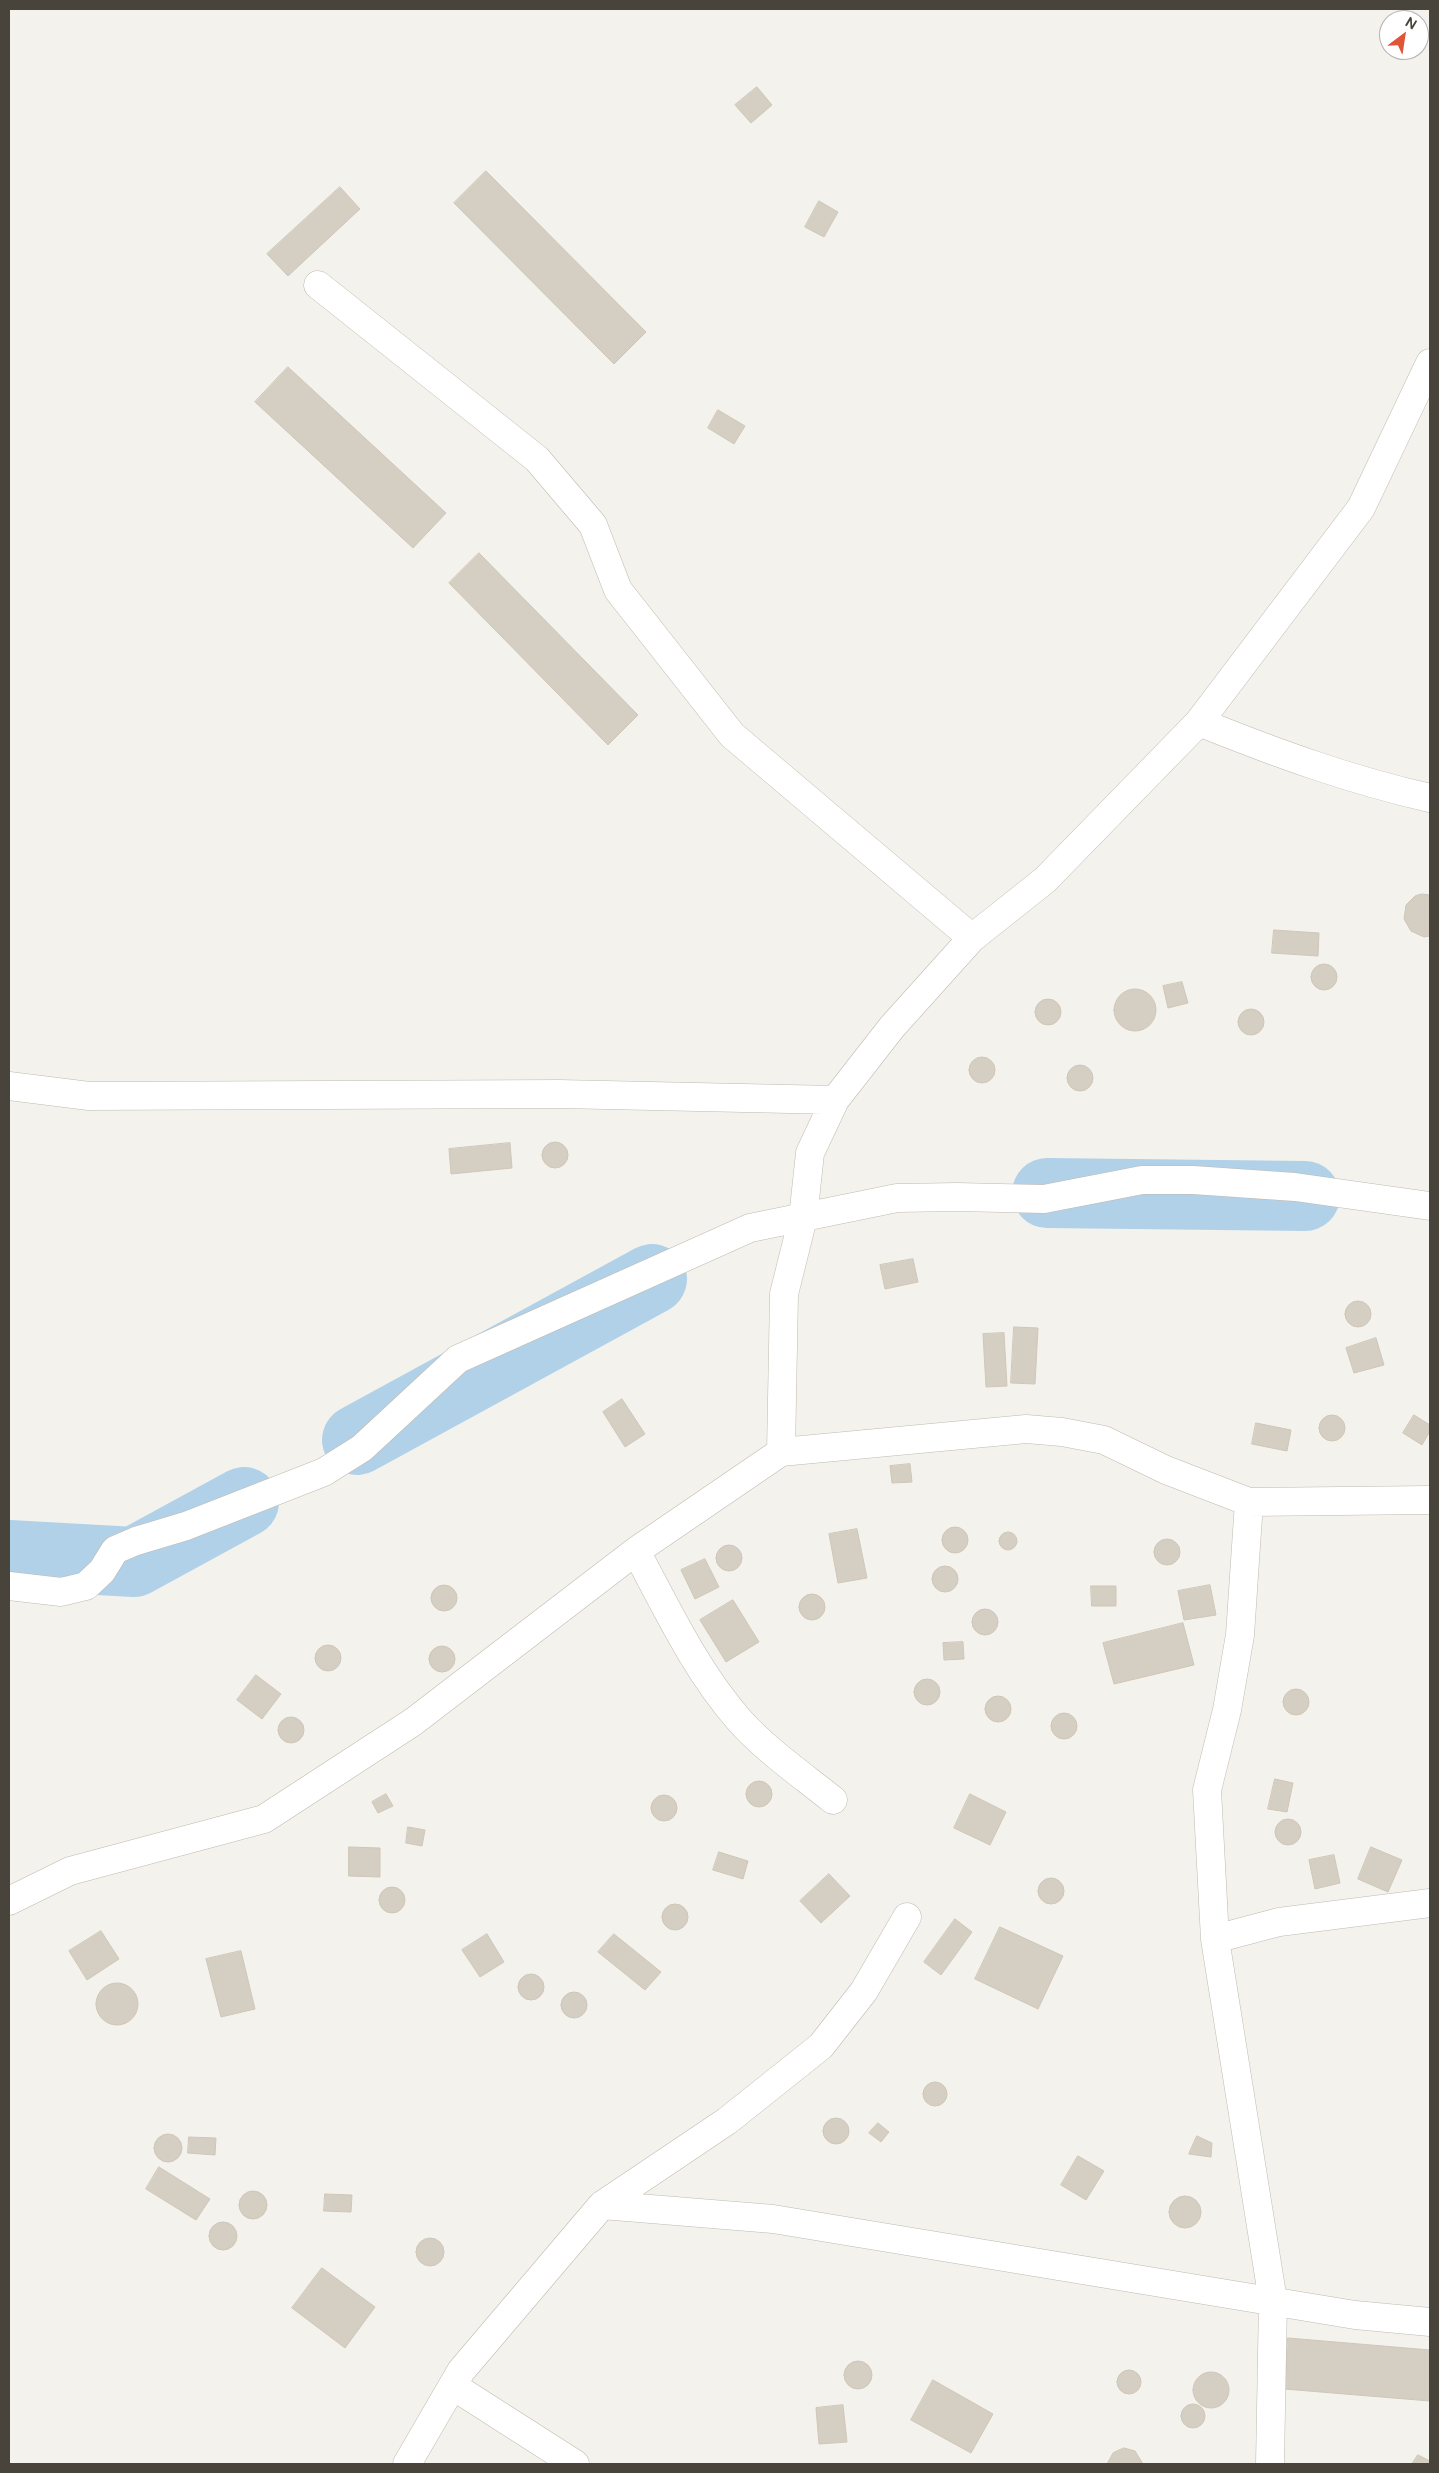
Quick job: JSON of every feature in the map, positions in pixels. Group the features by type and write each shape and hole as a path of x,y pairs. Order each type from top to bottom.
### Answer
{"street":[{"path":"318,285 537,459 593,525 618,590 732,735 972,938"},
{"path":"782,1452 784,1294 803,1218 810,1153 835,1100 892,1027 972,938 1045,880 1199,722 1361,508 1430,363"},
{"path":"1199,722 1288,758 1382,787 1430,798"},
{"path":"9,1086 89,1096 560,1094 835,1100"},
{"path":"9,1586 61,1592 86,1586 102,1571 115,1550 136,1541 186,1526 324,1472 362,1448 458,1359 750,1228 897,1198 1044,1199 1142,1180 1193,1180 1295,1187 1430,1206"},
{"path":"9,1901 70,1872 264,1818 413,1722 636,1551 782,1452 1026,1430 1062,1432 1104,1440 1166,1470 1249,1502 1430,1500"},
{"path":"1249,1502 1240,1635 1226,1710 1207,1790 1215,1939 1273,2301 1270,2464"},
{"path":"636,1551 703,1674 740,1721 774,1753 833,1800"},
{"path":"1215,1939 1279,1922 1430,1903"},
{"path":"407,2464 462,2371 602,2205 727,2121 822,2046 864,1991 907,1917"},
{"path":"602,2205 773,2219 1355,2314 1430,2322"},
{"path":"452,2386 575,2464"}],"building":[{"path":"757,87 772,105 751,123 735,105"},
{"path":"486,171 646,332 614,364 454,203"},
{"path":"340,187 360,209 288,276 267,254"},
{"path":"819,201 838,212 824,237 805,227"},
{"path":"288,367 446,513 413,548 255,402"},
{"path":"718,410 745,426 734,444 708,428"},
{"path":"479,553 638,715 608,745 449,583"},
{"path":"1422,894 1430,895 1430,936 1424,937 1411,931 1404,919 1406,905 1415,896"},
{"path":"1274,930 1319,933 1318,956 1272,953"},
{"path":"1324,964 1333,968 1337,977 1333,986 1324,990 1315,986 1311,977 1315,968"},
{"path":"1182,982 1188,1003 1168,1008 1163,986"},
{"path":"1139,989 1147,992 1153,998 1156,1010 1153,1022 1147,1028 1131,1031 1123,1028 1117,1022 1114,1006 1117,998 1123,992"},
{"path":"1048,999 1057,1003 1061,1012 1057,1021 1048,1025 1039,1021 1035,1012 1039,1003"},
{"path":"1251,1009 1260,1013 1264,1022 1260,1031 1251,1035 1242,1031 1238,1022 1242,1013"},
{"path":"982,1057 991,1061 995,1070 991,1079 982,1083 973,1079 969,1070 973,1061"},
{"path":"1080,1065 1089,1069 1093,1078 1089,1087 1080,1091 1071,1087 1067,1078 1071,1069"},
{"path":"555,1142 564,1146 568,1155 564,1164 555,1168 546,1164 542,1155 546,1146"},
{"path":"510,1143 512,1168 451,1174 449,1149"},
{"path":"913,1259 918,1282 885,1289 880,1265"},
{"path":"1358,1301 1367,1305 1371,1314 1367,1323 1358,1327 1349,1323 1345,1314 1349,1305"},
{"path":"1014,1327 1038,1328 1035,1384 1011,1383"},
{"path":"1004,1333 1007,1386 986,1387 983,1334"},
{"path":"1376,1338 1384,1365 1354,1373 1346,1348"},
{"path":"622,1399 645,1434 625,1447 603,1412"},
{"path":"1332,1415 1341,1419 1345,1428 1341,1437 1332,1441 1323,1437 1319,1428 1323,1419"},
{"path":"1414,1415 1430,1425 1430,1431 1422,1445 1403,1433"},
{"path":"1256,1423 1291,1430 1287,1451 1252,1444"},
{"path":"910,1464 912,1482 892,1483 890,1466"},
{"path":"955,1527 965,1530 968,1540 965,1550 955,1553 945,1550 942,1540 945,1530"},
{"path":"857,1529 867,1578 838,1583 829,1534"},
{"path":"1004,1532 1012,1532 1017,1537 1015,1548 1004,1550 999,1545 999,1537"},
{"path":"1167,1539 1177,1542 1180,1552 1177,1562 1167,1565 1157,1562 1154,1552 1157,1542"},
{"path":"729,1545 739,1548 742,1558 739,1568 729,1571 719,1568 716,1558 719,1548"},
{"path":"705,1559 719,1587 695,1599 681,1570"},
{"path":"945,1566 955,1569 958,1579 955,1589 945,1592 935,1589 932,1579 935,1569"},
{"path":"444,1585 453,1589 457,1598 453,1607 444,1611 435,1607 431,1598 435,1589"},
{"path":"1210,1585 1216,1615 1184,1620 1178,1591"},
{"path":"1091,1586 1116,1586 1116,1606 1092,1606"},
{"path":"812,1594 822,1597 825,1607 822,1617 812,1620 802,1617 799,1607 802,1597"},
{"path":"733,1600 759,1642 726,1662 700,1620"},
{"path":"985,1609 995,1612 998,1622 995,1632 985,1635 975,1632 972,1622 975,1612"},
{"path":"1183,1623 1194,1665 1114,1684 1103,1643"},
{"path":"963,1642 964,1659 944,1660 943,1643"},
{"path":"328,1645 337,1649 341,1658 337,1667 328,1671 319,1667 315,1658 319,1649"},
{"path":"442,1646 451,1650 455,1659 451,1668 442,1672 433,1668 429,1659 433,1650"},
{"path":"256,1675 281,1694 262,1719 237,1700"},
{"path":"927,1679 937,1682 940,1692 937,1702 927,1705 917,1702 914,1692 917,1682"},
{"path":"1296,1689 1305,1693 1309,1702 1305,1711 1296,1715 1287,1711 1283,1702 1287,1693"},
{"path":"998,1696 1008,1699 1011,1709 1008,1719 998,1722 988,1719 985,1709 988,1699"},
{"path":"1064,1713 1074,1716 1077,1726 1074,1736 1064,1739 1054,1736 1051,1726 1054,1716"},
{"path":"291,1717 300,1721 304,1730 300,1739 291,1743 282,1739 278,1730 282,1721"},
{"path":"1275,1779 1293,1783 1287,1812 1268,1809"},
{"path":"759,1781 768,1785 772,1794 768,1803 759,1807 750,1803 746,1794 750,1785"},
{"path":"386,1794 393,1806 378,1813 372,1802"},
{"path":"970,1794 1006,1812 990,1845 954,1828"},
{"path":"664,1795 673,1799 677,1808 673,1817 664,1821 655,1817 651,1808 655,1799"},
{"path":"1288,1819 1297,1823 1301,1832 1297,1841 1288,1845 1279,1841 1275,1832 1279,1823"},
{"path":"408,1827 425,1830 422,1846 406,1843"},
{"path":"349,1847 380,1848 380,1877 349,1876"},
{"path":"1371,1847 1402,1860 1388,1892 1358,1879"},
{"path":"719,1852 748,1861 743,1879 713,1870"},
{"path":"1334,1855 1340,1883 1315,1889 1309,1860"},
{"path":"829,1874 850,1896 821,1923 800,1901"},
{"path":"1051,1878 1060,1882 1064,1891 1060,1900 1051,1904 1042,1900 1038,1891 1042,1882"},
{"path":"392,1887 401,1891 405,1900 401,1909 392,1913 383,1909 379,1900 383,1891"},
{"path":"675,1904 684,1908 688,1917 684,1926 675,1930 666,1926 662,1917 666,1908"},
{"path":"955,1919 972,1932 941,1975 924,1962"},
{"path":"1000,1927 1063,1956 1038,2009 975,1979"},
{"path":"101,1931 119,1959 87,1980 69,1951"},
{"path":"487,1934 504,1962 480,1977 462,1950"},
{"path":"614,1934 661,1972 645,1990 598,1952"},
{"path":"241,1951 255,2009 221,2017 206,1959"},
{"path":"531,1974 540,1978 544,1987 540,1996 531,2000 522,1996 518,1987 522,1978"},
{"path":"121,1983 129,1986 135,1992 138,2004 135,2016 129,2022 113,2025 105,2022 99,2016 96,2000 99,1992 105,1986"},
{"path":"574,1992 583,1996 587,2005 583,2014 574,2018 565,2014 561,2005 565,1996"},
{"path":"935,2082 944,2085 947,2094 944,2103 935,2106 926,2103 923,2094 926,2085"},
{"path":"836,2118 845,2122 849,2131 845,2140 836,2144 827,2140 823,2131 827,2122"},
{"path":"878,2123 889,2132 881,2142 869,2133"},
{"path":"168,2134 178,2138 182,2148 178,2158 168,2162 158,2158 154,2148 158,2138"},
{"path":"1197,2136 1212,2143 1211,2157 1189,2154"},
{"path":"189,2137 216,2138 215,2155 188,2153"},
{"path":"1078,2156 1104,2171 1086,2200 1061,2185"},
{"path":"159,2167 210,2199 196,2220 146,2189"},
{"path":"253,2191 263,2195 267,2205 263,2215 253,2219 243,2215 239,2205 243,2195"},
{"path":"325,2194 352,2195 351,2212 324,2211"},
{"path":"1185,2196 1191,2197 1196,2201 1200,2206 1200,2218 1196,2223 1191,2227 1185,2228 1179,2227 1174,2223 1170,2218 1169,2212 1170,2206 1174,2201 1179,2197"},
{"path":"223,2222 233,2226 237,2236 233,2246 223,2250 213,2246 209,2236 213,2226"},
{"path":"430,2238 440,2242 444,2252 440,2262 430,2266 420,2262 416,2252 420,2242"},
{"path":"322,2268 375,2307 345,2348 292,2308"},
{"path":"1288,2338 1430,2350 1430,2401 1284,2389"},
{"path":"858,2361 868,2365 872,2375 868,2385 858,2389 848,2385 844,2375 848,2365"},
{"path":"1129,2370 1138,2373 1141,2382 1138,2391 1129,2394 1120,2391 1117,2382 1120,2373"},
{"path":"1211,2372 1223,2378 1229,2390 1223,2402 1211,2408 1199,2402 1193,2390 1199,2378"},
{"path":"933,2380 993,2414 971,2453 911,2420"},
{"path":"1193,2404 1201,2408 1205,2416 1201,2424 1193,2428 1185,2424 1181,2416 1185,2408"},
{"path":"843,2405 847,2442 819,2444 816,2408"},
{"path":"1124,2448 1135,2451 1143,2464 1107,2464 1113,2453"},
{"path":"1418,2455 1430,2461 1430,2464 1412,2464"}],"waterway":[{"path":"1047,1193 1305,1196"},
{"path":"357,1440 652,1279"},
{"path":"9,1555 134,1562 244,1502"}]}
